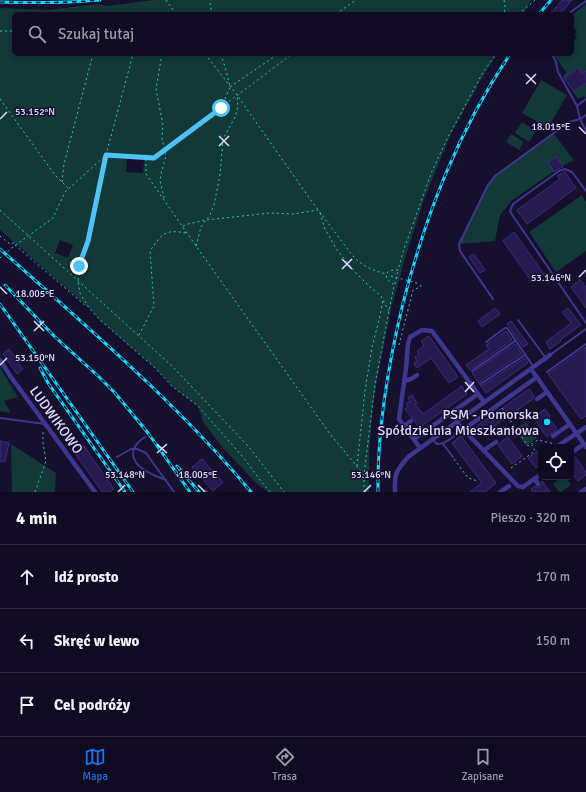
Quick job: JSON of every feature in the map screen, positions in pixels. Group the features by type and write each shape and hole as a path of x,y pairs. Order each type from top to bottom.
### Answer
{"street":[{"path":"420,448 399,419 410,337 422,330 432,331 484,402"},
{"path":"395,492 395,479 400,466 408,457 550,355"},
{"name":"LUDWIKOWO","path":"0,360 95,492"},
{"path":"532,368 585,446 574,452"},
{"path":"404,381 417,375"},
{"path":"464,430 537,377"},
{"path":"537,399 547,392"},
{"path":"414,439 478,394"},
{"path":"404,426 411,421"},
{"path":"456,422 518,486 524,489 538,476"},
{"path":"553,436 570,424"},
{"path":"561,444 586,427"},
{"path":"484,450 496,442"},
{"path":"535,479 538,484"},
{"path":"500,492 509,486"},
{"path":"581,492 586,489"}],"lane":[{"path":"571,12 586,1"},
{"path":"553,56 558,72 577,106 580,119 586,131"},
{"path":"577,106 586,99"},
{"path":"492,299 460,251 459,244 488,185 494,176 569,122 580,119 586,115"},
{"path":"586,191 572,172 565,169 513,204 510,211 586,323"},
{"path":"518,320 546,358"},
{"path":"486,342 507,328 532,368"},
{"path":"550,355 586,329"},
{"path":"472,371 515,341"},
{"path":"547,372 586,344"},
{"path":"482,383 525,355"},
{"path":"0,418 46,424"},
{"path":"433,439 439,445 443,444 457,434"},
{"path":"145,437 136,444 133,449 135,461 141,468 149,473 166,480"},
{"path":"443,444 452,457"},
{"path":"118,457 132,449 137,449 146,453 174,492"}],"path":[{"path":"166,0 174,12"},
{"path":"339,12 356,0"},
{"path":"504,0 504,12"},
{"path":"520,12 534,0"},
{"path":"210,3 212,12"},
{"path":"0,31 12,31"},
{"path":"62,182 64,164 92,56"},
{"path":"89,308 80,293 78,281 79,266 88,241 106,155 132,56"},
{"path":"162,56 156,89 162,125 162,139 166,156 160,181 165,201"},
{"path":"206,56 358,262 367,268 386,274 390,271 398,270"},
{"path":"222,56 230,88"},
{"path":"221,108 230,88 275,56"},
{"path":"0,258 17,243 53,218 56,214 61,199 68,188 106,155 154,158 289,56"},
{"path":"364,492 364,475 375,384 394,285 404,249 432,171 474,88 495,56"},
{"path":"196,246 201,227 210,215 215,199 220,175 223,139 235,117 238,106 237,96"},
{"path":"0,99 56,175 68,188"},
{"path":"146,158 146,174 187,234 330,434 364,475"},
{"path":"0,210 172,366 248,446 284,492"},
{"path":"182,226 206,220 270,213 293,214 319,210"},
{"path":"319,210 325,229 338,250 356,273 381,296 389,313"},
{"path":"138,336 154,306 150,251 164,233 174,231 187,234"},
{"path":"0,236 10,244 17,243"},
{"path":"15,245 89,308 100,320 154,367 173,387 198,406 243,456 270,492"},
{"path":"386,274 387,279 394,285"},
{"path":"391,276 420,284 421,286 414,289 412,292 399,345"},
{"path":"357,466 365,391 372,347 383,299"},
{"path":"501,407 528,446 538,440 555,444"},
{"path":"35,492 46,461 43,443 43,432 46,424"},
{"path":"511,468 535,450 531,444"},
{"path":"456,456 454,458 468,478 475,480 476,482"}],"green space":[{"path":"153,0 532,0 525,12 12,12 12,56 496,56 450,136 424,200 406,255 391,309 373,406 369,454 369,492 269,492 258,485 222,447 203,422 198,406 173,387 154,367 100,320 89,308 0,230 0,8 48,10 97,4 108,6","holes":["127,159 144,160 143,173 126,172","60,240 73,245 68,258 55,253"]},
{"path":"586,4 586,99 584,96 578,99 563,77 566,72 555,56 574,56 574,40 577,38 575,34 577,32 574,28 574,13"},
{"path":"541,80 567,95 548,128 522,113"},
{"path":"522,122 536,131 529,142 515,133"},
{"path":"511,134 524,142 519,150 506,142"},
{"path":"554,134 574,160 559,168 511,201 500,215 495,241 459,244 488,185 495,176"},
{"path":"582,195 586,202 586,251 556,272 529,232"},
{"path":"0,367 18,397 4,401 11,413 0,411"},
{"path":"526,422 537,438 526,446 515,429"},
{"path":"11,444 56,473 55,492 12,492"},
{"path":"558,480 568,480 571,485 559,492 553,484"}],"building":[{"path":"562,0 572,0 562,12 552,12"},
{"path":"578,68 582,74 586,71 586,83 574,92 564,78"},
{"path":"556,157 563,167 554,172 548,162"},
{"path":"565,172 576,188 527,224 517,210 560,179 557,176"},
{"path":"514,232 544,274 532,282 503,241"},
{"path":"474,254 485,270 480,273 469,257"},
{"path":"580,280 586,287 586,308 571,287"},
{"path":"495,308 500,314 482,327 478,321"},
{"path":"568,308 581,325 550,349 546,342 571,323 562,312"},
{"path":"511,321 528,344 523,347 507,324"},
{"path":"506,331 512,340 470,370 466,365 489,349 486,345"},
{"path":"429,336 458,377 449,383 431,358 417,368 414,363 417,361 415,357 419,354 417,351 424,346 421,341"},
{"path":"515,344 522,354 481,381 480,384 472,373"},
{"path":"586,347 586,416 581,419 548,374"},
{"path":"9,349 23,369 17,374 3,354"},
{"path":"525,358 528,363 486,393 480,385 483,385"},
{"path":"462,386 467,394 419,428 414,419 405,409 408,407 407,403 410,401 408,398 412,395 417,403 415,404 423,414"},
{"path":"529,389 534,396 533,399 483,434 477,426"},
{"path":"545,409 557,429 547,437 533,417"},
{"path":"461,436 496,483 485,492 470,492 482,483 452,443"},
{"path":"508,437 522,456 512,464 498,445"},
{"path":"0,441 9,443 5,462 0,461"},
{"path":"83,445 114,489 110,492 102,492 74,452"},
{"path":"538,451 538,467 536,468 528,458"},
{"path":"575,457 586,472 586,475 578,481 574,475"},
{"path":"202,459 223,482 213,491 192,467"},
{"path":"542,481 550,492 533,492 531,489 535,486 538,488 540,487"}],"railway":[{"path":"0,2 75,2 100,0"},
{"path":"541,12 551,0"},
{"path":"378,492 379,444 384,397 403,303 412,270 433,205 459,143 491,83 509,56"},
{"path":"0,249 98,336 162,396 251,492"},
{"path":"5,285 54,336 115,393 148,433 190,492"},
{"path":"0,304 133,492"},
{"path":"40,368 48,383 125,492"},
{"path":"177,466 199,492"}],"place":[{"name":"PSM - Pomorska Spółdzielnia Mieszkaniowa","path":"547,422"}],"route":[{"path":"79,266 88,241 106,155 154,158 221,108"}]}
